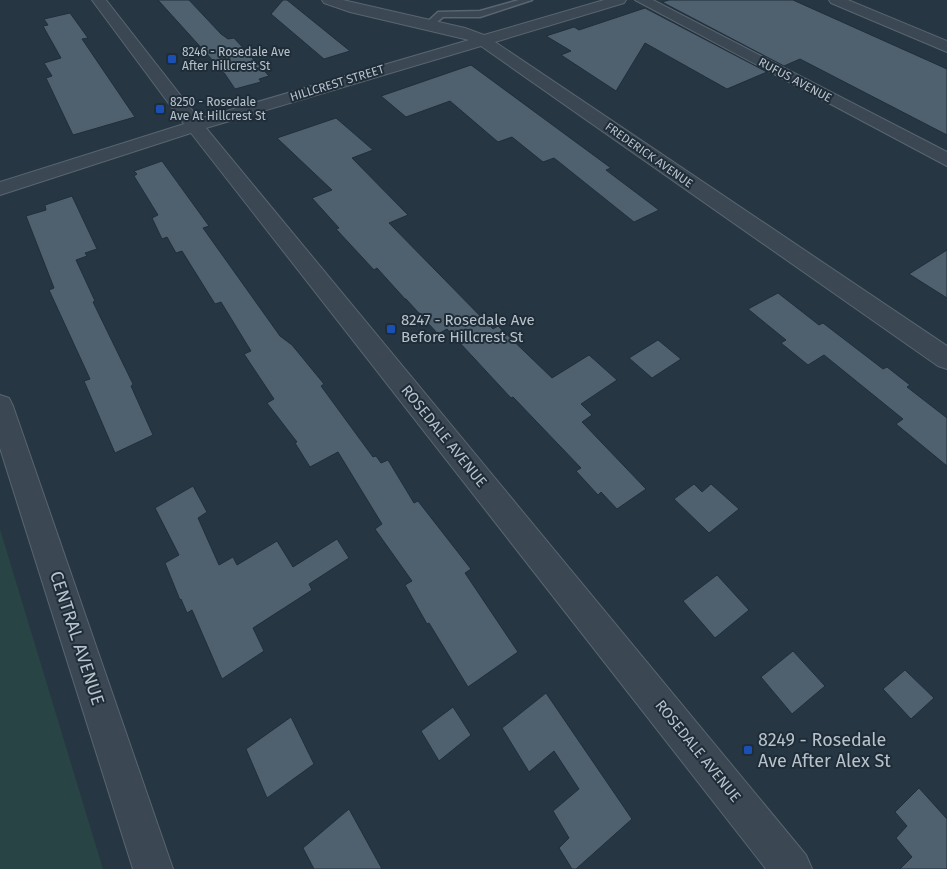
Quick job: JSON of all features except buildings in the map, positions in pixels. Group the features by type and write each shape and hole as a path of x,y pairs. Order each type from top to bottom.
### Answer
{"street":[{"name":"ROSEDALE AVENUE","path":"99,0 195,126 792,869"},
{"name":"FREDERICK AVENUE","path":"329,0 355,9 465,33 483,40 947,360"},
{"name":"HILLCREST STREET","path":"0,189 195,126 619,0"},
{"name":"RUFUS AVENUE","path":"642,0 947,160"},
{"path":"836,0 947,47"},
{"name":"CENTRAL AVENUE","path":"0,406 153,869"}],"lane":[{"path":"428,25 441,14 480,14 528,0"}],"green space":[{"path":"0,529 103,869 0,869"}],"place":[{"name":"8246 - Rosedale Ave After Hillcrest St","path":"172,59"},
{"name":"8250 - Rosedale Ave At Hillcrest St","path":"160,109"},
{"name":"8247 - Rosedale Ave Before Hillcrest St","path":"391,329"},
{"name":"8249 - Rosedale Ave After Alex St","path":"748,750"}]}
